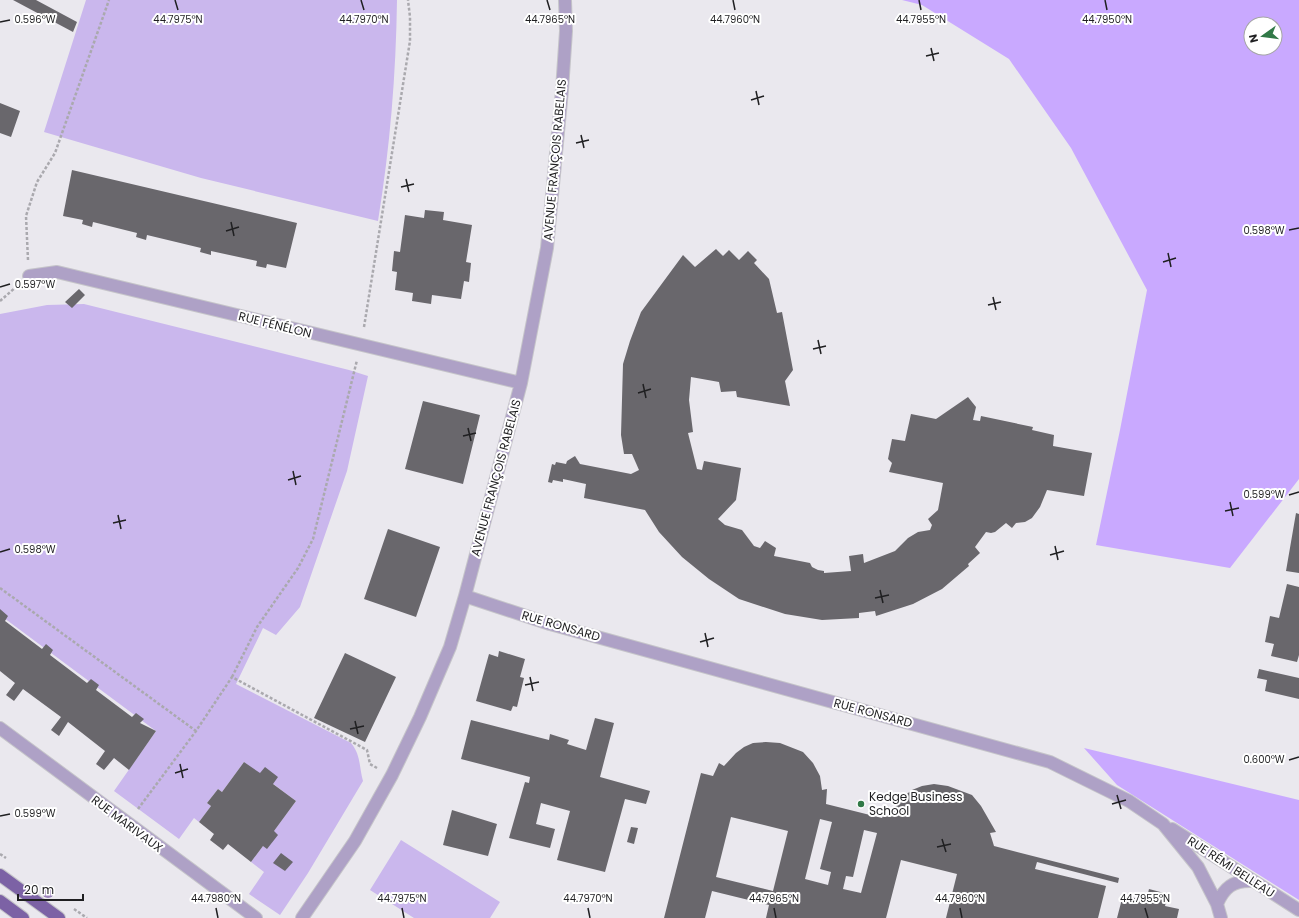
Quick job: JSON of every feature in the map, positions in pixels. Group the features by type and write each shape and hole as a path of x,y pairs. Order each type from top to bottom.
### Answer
{"main road":[{"path":"0,875 59,918"},
{"path":"0,901 23,918"}],"street":[{"name":"AVENUE FRANÇOIS RABELAIS","path":"302,918 355,842 392,775 420,717 450,647 465,596 521,383 547,248 562,97 566,31 565,0"},
{"name":"RUE FÉNÉLON","path":"29,276 57,272 521,383"},
{"name":"RUE RONSARD","path":"465,596 550,624 1050,762 1129,801 1163,824 1198,867 1217,904 1221,918"},
{"name":"RUE MARIVAUX","path":"0,728 256,918"},
{"name":"RUE RÉMI BELLEAU","path":"1163,824 1299,910"},
{"path":"1217,904 1228,886 1236,882 1252,881"}],"path":[{"path":"0,301 29,276 26,216 37,182 55,153 109,0"},
{"path":"0,588 196,731"},
{"path":"127,823 196,731 232,678 367,750 370,764 392,775"}],"shaded area":[{"path":"86,0 397,0 392,111 378,221 201,178 44,132"},
{"path":"902,0 1299,0 1299,479 1230,568 1096,545 1147,290 1071,148 1009,59 922,5"},
{"path":"84,304 368,376 347,471 300,607 276,635 263,628 236,684 351,743 357,752 363,781 308,873 280,915 249,894 264,872 251,862 296,801 244,762 222,792 218,789 207,803 211,806 199,822 194,818 179,839 114,791 156,731 0,615 0,314 47,305"},
{"path":"1084,748 1299,800 1299,900 1117,785"},
{"path":"401,840 500,902 490,918 414,918 370,890"}],"building":[{"path":"13,0 36,0 77,22 73,32"},
{"path":"0,103 20,111 11,137 0,133"},
{"path":"72,170 297,223 286,268 267,264 266,268 256,266 257,261 211,251 211,255 200,252 201,248 147,235 146,240 136,237 137,233 93,222 92,227 82,224 83,220 63,216"},
{"path":"425,210 444,212 443,220 472,225 466,262 471,263 469,282 464,281 461,299 432,295 431,304 412,301 413,293 395,290 397,272 392,271 394,251 400,252 405,215 424,218"},
{"path":"716,249 723,256 729,250 739,260 748,251 757,260 754,263 769,279 777,313 782,312 793,370 785,381 790,406 737,397 736,391 721,392 719,382 691,377 689,400 693,432 688,433 697,469 702,470 704,461 741,468 736,500 718,519 725,525 742,530 754,546 760,548 765,541 776,548 774,556 810,563 812,567 824,571 824,573 851,571 849,556 863,554 864,563 895,551 908,538 918,532 930,530 932,525 928,519 938,510 943,483 889,472 892,463 888,459 892,439 905,441 911,414 936,419 968,397 976,407 973,420 980,421 981,416 1033,427 1032,430 1054,435 1053,446 1092,453 1084,496 1047,490 1040,507 1032,518 1025,522 1016,523 1012,528 1006,523 995,532 986,532 975,547 980,553 968,564 969,566 942,589 913,604 876,616 875,611 859,613 859,618 822,620 785,614 739,599 709,579 682,557 659,532 645,510 584,498 586,484 563,479 563,482 553,480 552,483 548,482 552,464 555,465 556,462 566,464 567,461 575,456 580,464 631,474 639,470 632,454 624,454 621,435 623,364 630,341 641,312 683,255 695,267"},
{"path":"79,289 85,295 72,308 65,302"},
{"path":"423,401 480,415 463,484 405,469"},
{"path":"1296,513 1299,514 1299,573 1286,571"},
{"path":"388,529 440,547 416,617 364,599"},
{"path":"1287,584 1299,587 1299,655 1297,662 1271,656 1274,644 1265,642 1270,616 1279,618"},
{"path":"0,609 8,616 5,621 42,649 46,644 53,650 50,655 87,683 91,679 99,685 96,690 132,717 136,713 144,719 140,723 156,731 129,770 114,758 104,770 96,764 105,751 68,722 59,736 51,730 61,717 23,689 14,701 6,695 15,683 0,671"},
{"path":"499,651 525,659 520,677 524,678 517,707 513,706 511,711 476,701 489,654 498,657"},
{"path":"345,653 396,677 365,742 314,718"},
{"path":"1259,669 1299,678 1299,699 1265,691 1267,680 1257,678"},
{"path":"595,718 614,723 600,777 650,791 646,804 625,799 605,872 557,860 570,811 541,803 536,824 555,829 550,848 509,838 525,782 529,783 530,777 461,759 471,720 549,740 550,734 569,740 567,744 586,750"},
{"path":"753,743 780,743 803,752 813,763 820,776 822,790 827,789 826,804 882,818 888,806 892,809 912,790 922,786 934,784 948,786 972,795 981,806 996,832 990,833 994,846 1119,878 1118,883 1037,862 1035,869 1106,886 1098,918 946,918 957,874 901,860 886,918 766,918 769,905 712,891 705,918 664,918 701,773 713,776 719,763 724,766 736,753","holes":["731,817 788,831 773,891 716,877","820,819 832,822 820,869 831,872 828,885 805,879","864,830 877,833 861,893 843,889 846,876 853,877"]},
{"path":"244,762 260,773 265,767 278,777 273,784 296,801 274,831 278,835 267,849 263,846 251,862 228,844 223,850 210,840 214,834 199,822 211,806 207,803 218,789 222,792"},
{"path":"452,810 497,824 488,856 443,845"},
{"path":"631,827 638,828 634,844 627,842"},
{"path":"281,853 293,862 285,871 273,863"},
{"path":"1149,889 1168,894 1165,906 1179,909 1177,918 1117,918 1123,895 1146,901"}],"place":[{"name":"Kedge Business School","path":"861,804"}]}
